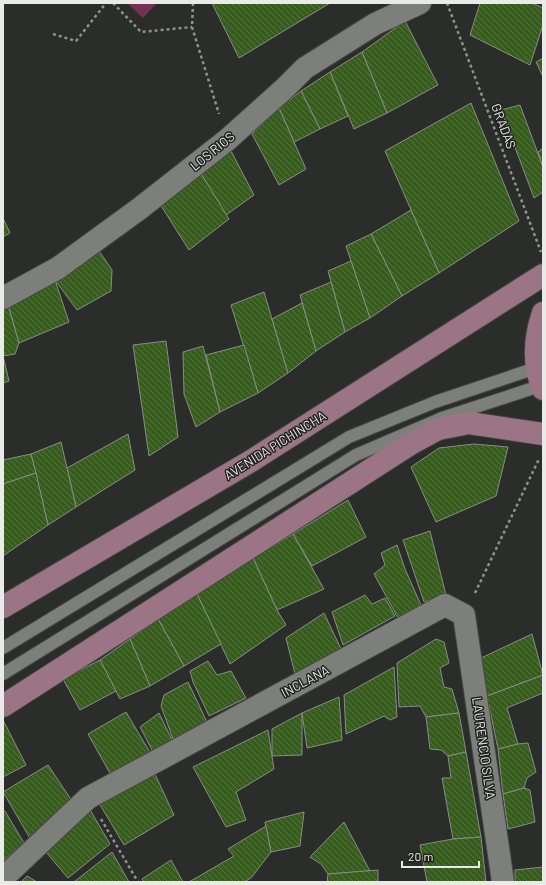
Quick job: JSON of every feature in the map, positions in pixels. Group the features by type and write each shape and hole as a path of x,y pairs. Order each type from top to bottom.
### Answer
{"main road":[{"name":"AVENIDA PICHINCHA","path":"3,608 251,461 543,275"},
{"path":"541,379 535,351 539,326 543,314"},
{"path":"3,706 412,443 438,429 469,423 543,434"}],"street":[{"name":"LOS RIOS","path":"3,298 58,268 139,209 227,140 305,68 375,24 420,3"},
{"name":"INCLANA","path":"3,878 88,798 445,605 464,615"},
{"name":"LAURENCIO SILVA","path":"464,615 503,882"}],"lane":[{"path":"3,648 349,437 435,402 541,379"},
{"path":"3,674 356,455 442,418 541,379"}],"path":[{"path":"53,34 76,41 106,3"},
{"path":"113,3 141,32 192,26"},
{"path":"193,3 192,26 227,140"},
{"name":"GRADAS","path":"447,3 543,257"},
{"path":"464,615 540,458"},
{"path":"88,798 138,882"}],"shaded area":[{"path":"127,3 157,3 143,18"}],"building":[{"path":"212,3 330,3 239,58"},
{"path":"480,3 532,3 543,8 543,25 530,65 470,35"},
{"path":"405,21 438,85 387,113 362,52"},
{"path":"362,52 387,113 354,129 330,72"},
{"path":"543,58 543,77 536,62"},
{"path":"330,72 348,116 320,129 301,91"},
{"path":"301,91 320,129 294,142 279,108"},
{"path":"471,103 519,221 439,273 385,151"},
{"path":"520,105 543,167 543,192 534,198 501,110"},
{"path":"279,108 306,169 279,185 252,134"},
{"path":"543,148 543,167 538,152"},
{"path":"231,151 254,195 226,215 200,172"},
{"path":"200,172 229,219 189,250 160,204"},
{"path":"411,210 439,273 402,296 371,234"},
{"path":"3,218 10,233 3,237"},
{"path":"371,234 402,296 370,318 346,246"},
{"path":"97,248 112,270 111,291 77,310 55,280"},
{"path":"351,261 370,318 345,332 328,271"},
{"path":"55,280 69,322 19,343 8,305"},
{"path":"331,282 345,332 316,351 300,295"},
{"path":"264,292 288,373 258,393 231,305"},
{"path":"302,303 316,351 288,373 272,319"},
{"path":"8,305 19,343 15,354 3,356 3,307"},
{"path":"166,341 178,437 149,456 133,345"},
{"path":"244,345 258,393 220,412 206,355"},
{"path":"203,346 220,412 196,427 184,394 183,352"},
{"path":"3,356 9,381 3,383"},
{"path":"128,434 135,470 76,507 67,468"},
{"path":"61,442 76,507 48,525 31,454"},
{"path":"474,444 508,447 496,496 436,522 411,467 439,448"},
{"path":"31,454 36,473 3,484 3,460"},
{"path":"36,473 48,525 3,556 3,484"},
{"path":"348,500 366,537 312,566 293,534"},
{"path":"430,531 446,595 424,602 403,540"},
{"path":"293,534 324,589 277,610 253,558"},
{"path":"397,545 405,569 421,605 398,618 374,574 385,565 381,553"},
{"path":"253,558 277,610 286,625 230,664 196,592"},
{"path":"196,592 221,644 184,666 158,619"},
{"path":"365,595 372,604 385,598 395,616 343,645 332,612"},
{"path":"324,613 341,649 295,674 286,638"},
{"path":"158,619 184,666 150,686 130,639"},
{"path":"532,634 543,675 487,696 479,659"},
{"path":"130,639 150,686 120,699 100,660"},
{"path":"436,639 444,642 449,663 440,668 444,687 452,689 459,713 426,717 420,706 399,707 397,663"},
{"path":"100,660 116,691 80,710 63,679"},
{"path":"208,661 217,675 231,671 246,698 209,716 193,682 190,671"},
{"path":"394,667 397,717 390,720 384,716 346,734 344,695"},
{"path":"543,675 543,693 507,708 518,744 498,749 487,696"},
{"path":"188,682 207,722 173,739 161,706 164,695"},
{"path":"339,697 342,740 307,748 302,713"},
{"path":"126,712 151,754 112,777 88,734"},
{"path":"159,713 173,742 153,752 140,727"},
{"path":"302,713 302,755 272,756 272,729"},
{"path":"459,713 466,752 448,756 441,750 430,749 426,717"},
{"path":"3,720 26,765 3,777"},
{"path":"268,730 274,769 236,792 246,820 226,827 193,767"},
{"path":"528,743 536,772 527,778 524,788 503,794 498,749"},
{"path":"466,752 481,837 453,839 442,778 451,778 448,756"},
{"path":"48,765 72,801 31,840 3,792"},
{"path":"154,772 174,815 124,845 99,803"},
{"path":"524,788 530,790 535,822 508,829 503,794"},
{"path":"89,808 110,844 68,878 45,851"},
{"path":"3,811 5,811 24,843 3,861"},
{"path":"304,812 300,846 271,852 265,822"},
{"path":"344,822 370,871 328,874 321,864 310,857"},
{"path":"266,826 271,852 251,878 244,882 189,882 234,856 228,849"},
{"path":"481,837 486,882 427,882 420,845 453,839"},
{"path":"112,852 129,882 74,882"},
{"path":"171,860 183,882 144,882 142,879"},
{"path":"543,867 543,882 515,882 515,870"},
{"path":"378,870 378,882 327,882 328,874"},
{"path":"27,876 37,882 21,882"}]}
